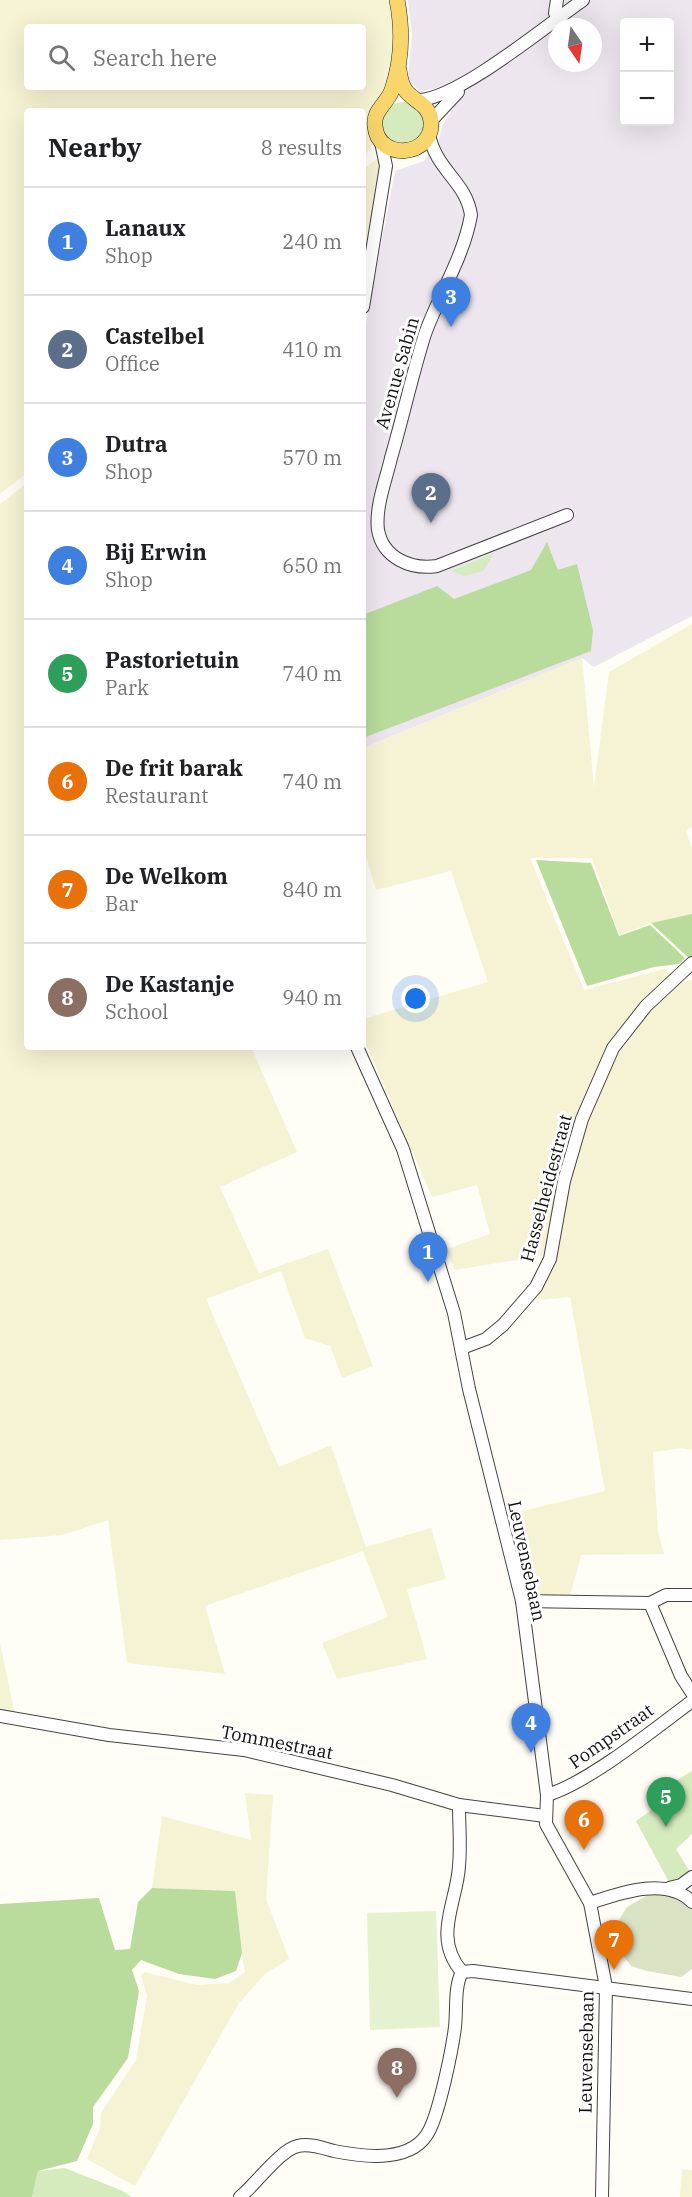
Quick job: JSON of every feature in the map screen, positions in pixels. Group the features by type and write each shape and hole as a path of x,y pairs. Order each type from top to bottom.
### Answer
{"main road":[{"path":"397,0 401,34 399,69 404,90 425,106 430,128 408,150 391,149 381,142 374,124 377,111 386,101 399,69"},
{"path":"386,101 403,95 415,99"}],"street":[{"path":"557,0 555,13 558,18 583,0"},
{"path":"386,166 408,150 435,157 430,128 460,87 548,25"},
{"path":"415,99 460,87"},
{"path":"366,289 386,166 381,142"},
{"name":"Avenue Sabin","path":"435,157 465,195 471,215 425,334 384,484 378,519 382,542 396,559 411,566 437,567 567,515"},
{"name":"Hasselheidestraat","path":"462,1348 486,1339 536,1287 550,1259 564,1181 582,1119 613,1048 646,1006 689,972"},
{"name":"Leuvensebaan","path":"358,1050 403,1149 454,1313 469,1389 522,1601 547,1796 544,1816 546,1824 590,1903 606,1987 602,2197"},
{"path":"522,1601 650,1603 666,1595 692,1595"},
{"path":"650,1603 681,1676 692,1693"},
{"name":"Pompstraat","path":"547,1796 586,1777 692,1701"},
{"name":"Tommestraat","path":"0,1716 91,1733 244,1750 392,1785 459,1806 544,1816"},
{"path":"459,1806 459,1868 447,1914 447,1926 453,1960 462,1972"},
{"path":"590,1903 644,1889 669,1888 691,1879 690,1900 669,1888"},
{"path":"462,1972 473,1971 692,1999"},
{"path":"240,2197 286,2152 299,2145 355,2155 375,2155 406,2152 424,2139 433,2119 455,2028 459,1981 462,1972"}],"shaded area":[{"path":"0,0 388,0 392,11 393,53 389,88 374,143 366,154 366,108 24,108 24,475 0,494"},
{"path":"408,0 692,0 692,616 594,667 582,658 366,747 366,323 395,171 424,161 437,145 443,124 454,107 439,87 421,92 408,80 412,34"},
{"path":"376,159 382,163 366,262 366,167"},
{"path":"24,485 24,1050 252,1050 297,1152 220,1187 259,1273 328,1249 373,1366 342,1378 330,1346 305,1338 281,1271 206,1299 279,1467 331,1445 366,1547 431,1528 446,1579 407,1589 427,1659 337,1679 322,1643 388,1617 363,1551 205,1606 225,1674 127,1663 108,1520 63,1535 0,1540 0,504"},
{"path":"692,624 692,827 686,830 692,849 692,914 651,923 619,935 592,858 530,858 584,990 665,969 677,982 692,980 692,1450 683,1448 653,1452 658,1532 664,1554 581,1555 570,1596 528,1597 510,1514 605,1491 570,1297 537,1300 554,1254 455,1270 446,1249 490,1234 477,1185 432,1197 366,1044 366,1018 488,982 451,871 376,890 366,856 366,747 582,658 594,787 609,672"},
{"path":"0,1643 15,1714 0,1712"},
{"path":"245,1793 273,1795 266,1899 289,1959 265,1974 239,2003 135,2186 87,2159 100,2128 101,2113 136,2060 147,1996 141,1975 145,1972 197,1985 229,1983 245,1972 238,1935 235,1891 152,1888 162,1816 251,1840"},
{"path":"682,2169 692,2170 692,2197 680,2197"}],"green space":[{"path":"403,102 411,103 418,108 423,115 423,131 418,138 411,143 403,144 395,143 388,138 383,131 382,123 383,115 388,108 395,103"},
{"path":"547,542 558,570 577,564 593,630 591,651 366,737 366,614 437,586 454,599 531,570"},
{"path":"494,553 483,571 464,576 451,571"},
{"path":"536,860 591,863 619,936 650,925 685,958 679,964 654,967 587,986"},
{"path":"692,914 692,961 651,923"},
{"path":"692,1771 692,1834 676,1849 690,1872 669,1882 636,1821 649,1812 666,1787"},
{"path":"152,1888 235,1891 242,1953 236,1971 215,1979 179,1974 141,1960 132,1970 139,1991 128,2058 93,2107 93,2124 77,2161 38,2171 32,2197 0,2197 0,1904 99,1898 115,1950 130,1949 138,1902"},
{"path":"655,1891 681,1900 692,1909 692,1969 681,1977 631,1966 620,1951 619,1920 627,1907"},
{"path":"436,1911 440,2027 370,2030 367,1913"},
{"path":"65,2168 123,2191 131,2197 32,2197 38,2171"}],"place":[{"name":"Dutra","path":"451,327"},
{"name":"Castelbel","path":"431,523"},
{"name":"Lanaux","path":"428,1282"},
{"name":"Bij Erwin","path":"531,1753"},
{"name":"Pastorietuin","path":"666,1827"},
{"name":"De frit barak","path":"584,1850"},
{"name":"De Welkom","path":"614,1970"},
{"name":"De Kastanje","path":"397,2098"}]}
